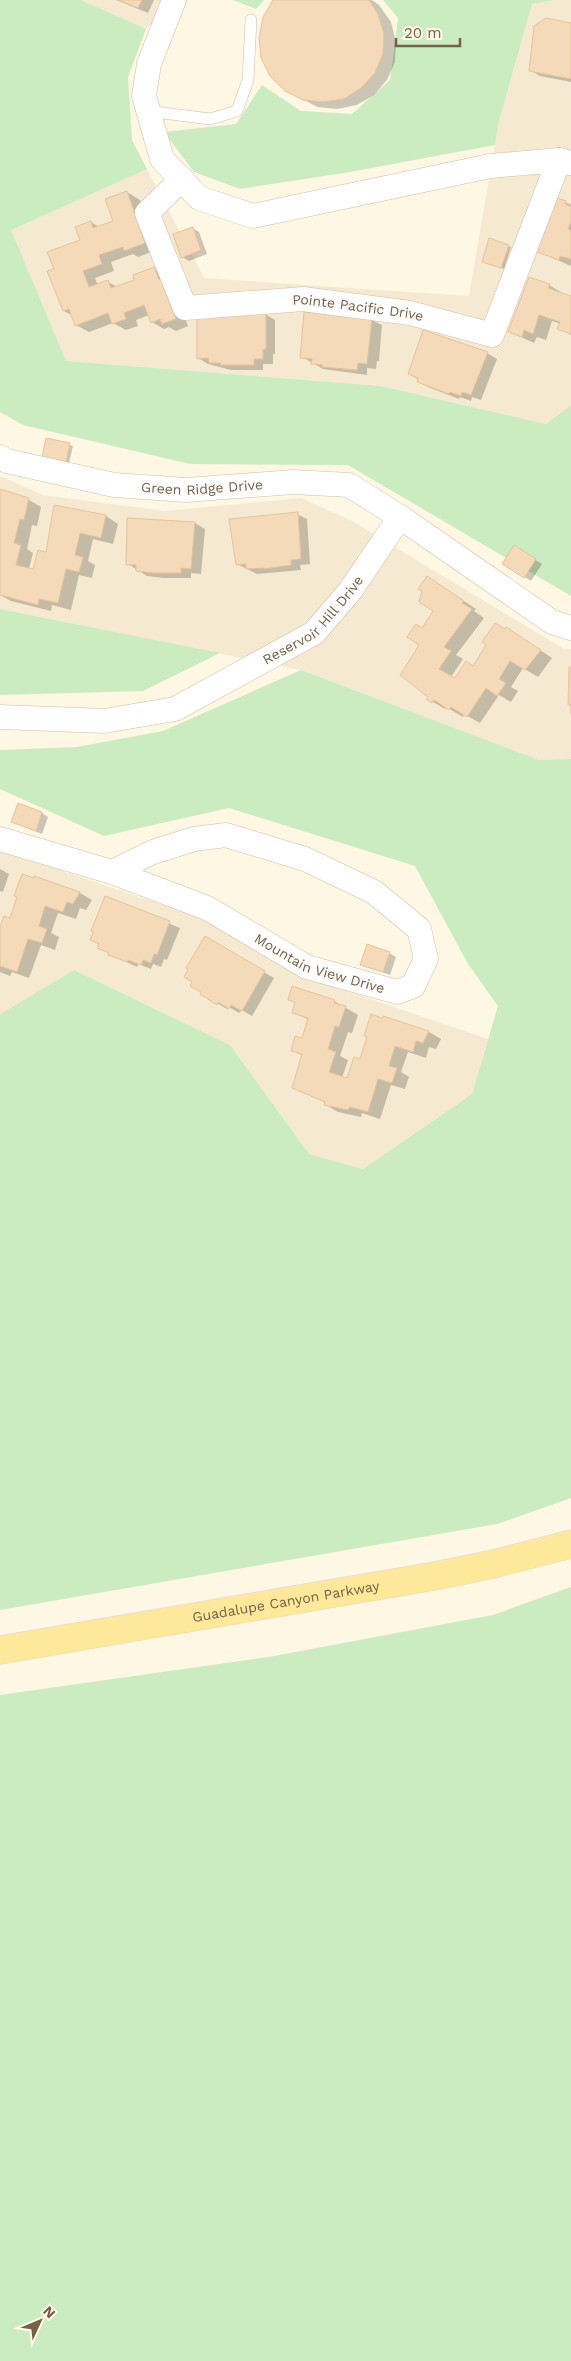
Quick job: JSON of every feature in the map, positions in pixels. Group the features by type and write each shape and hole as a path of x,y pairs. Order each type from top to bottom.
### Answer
{"main road":[{"name":"Guadalupe Canyon Parkway","path":"0,1650 440,1575 494,1564 571,1544"}],"street":[{"name":"Pointe Pacific Drive","path":"174,0 150,64 144,96 162,160 182,180 199,198 253,216 490,166 565,162 492,336 410,313 303,299 185,308 147,213 182,180"},
{"name":"Green Ridge Drive","path":"0,457 7,461 114,485 186,490 293,482 349,485 400,517"},
{"path":"400,517 552,622 571,628"},
{"name":"Reservoir Hill Drive","path":"0,717 104,721 176,709 314,633 350,591 400,517"},
{"name":"Mountain View Drive","path":"0,839 112,872 208,908 307,966 397,992 414,986 426,958 418,929 374,892 305,859 226,835 194,839 169,846 112,872"}],"lane":[{"path":"148,111 210,119 237,111 248,80 251,20"}],"shaded area":[{"path":"81,0 179,0 146,29"},
{"path":"555,0 571,0 571,405 546,424 381,386 66,361 10,230 147,169 204,278 469,296 499,121 532,4"},
{"path":"0,476 43,495 164,511 301,498 352,521 564,649 571,649 571,759 539,760 301,670 0,609"},
{"path":"0,850 202,918 297,974 488,1039 472,1094 363,1169 309,1154 230,1045 74,970 0,1014"}],"green space":[{"path":"0,0 81,0 146,29 128,77 132,140 147,169 11,230 66,361 381,386 546,424 571,405 571,596 348,465 190,464 23,425 0,412"},
{"path":"233,0 264,0 256,9"},
{"path":"383,0 555,0 532,4 499,121 495,145 344,173 240,189 194,172 164,132 236,124 262,85 301,111 352,114 390,80 398,18"},
{"path":"0,609 220,653 143,691 0,695"},
{"path":"301,670 539,760 571,759 571,1498 497,1524 0,1610 0,1014 74,970 230,1045 309,1154 363,1169 472,1094 498,1006 468,964 415,866 229,808 104,836 0,789 0,750 77,747 163,731"},
{"path":"571,1587 571,2361 0,2361 0,1695 269,1657 493,1615"}],"building":[{"path":"118,0 142,0 138,8"},
{"path":"273,0 369,0 378,14 384,34 383,54 375,73 361,88 344,99 323,102 303,100 285,91 270,76 261,58 259,38 263,17"},
{"path":"546,18 571,23 571,79 529,71 534,26"},
{"path":"127,191 145,243 124,251 123,247 99,255 102,264 83,271 89,287 108,280 111,288 134,280 133,275 154,267 159,280 161,279 176,319 162,324 160,319 151,323 144,305 124,313 126,319 112,324 108,313 75,326 69,309 63,311 47,271 54,269 47,252 80,240 75,227 91,221 93,228 113,221 105,199"},
{"path":"552,196 566,201 565,204 571,207 571,221 568,229 571,230 571,259 560,256 559,260 537,252 541,240 538,239"},
{"path":"193,227 201,250 181,258 173,234"},
{"path":"489,238 509,245 501,268 482,262"},
{"path":"529,277 550,284 548,288 571,296 571,334 557,329 560,322 539,315 533,334 524,330 522,337 508,332"},
{"path":"197,312 266,313 266,349 263,349 263,359 254,359 254,365 220,365 221,363 209,363 208,358 197,359"},
{"path":"304,312 372,318 367,364 358,363 357,370 322,367 323,365 311,364 312,359 300,358"},
{"path":"423,330 488,352 471,395 462,392 461,396 450,392 449,394 417,382 418,378 408,374"},
{"path":"46,438 70,443 66,462 42,457"},
{"path":"0,489 29,498 24,520 20,519 14,543 21,545 16,565 33,569 38,550 46,552 54,505 106,515 101,538 80,533 75,555 83,557 79,572 66,569 58,603 39,599 38,605 0,595"},
{"path":"298,512 301,559 291,560 291,565 264,569 246,569 246,564 236,565 229,519"},
{"path":"127,518 195,522 191,569 181,568 181,573 153,573 136,571 136,565 126,565"},
{"path":"514,545 536,559 524,578 502,564"},
{"path":"427,576 464,601 462,603 472,609 444,647 451,651 439,669 455,678 466,661 473,666 486,645 482,642 495,623 505,629 506,627 541,650 525,670 510,661 499,679 506,683 497,696 486,688 467,717 451,707 449,710 434,700 432,703 426,699 428,697 400,675 419,645 407,637 416,624 422,628 433,611 419,602 422,591 418,589"},
{"path":"569,667 571,667 571,705 568,705"},
{"path":"18,803 42,812 36,831 11,822"},
{"path":"22,874 34,878 34,876 80,892 73,904 67,902 63,912 45,906 39,926 47,929 42,943 28,939 17,972 0,966 0,927 4,916 10,918 17,897 14,896"},
{"path":"105,896 170,921 157,955 154,954 151,963 143,960 141,965 108,955 109,953 97,948 99,944 90,940 93,932 91,931"},
{"path":"205,936 265,971 242,1011 231,1005 229,1009 218,1002 217,1005 190,986 192,982 184,977 188,970 186,968"},
{"path":"367,944 390,952 383,972 360,965"},
{"path":"292,986 335,1000 334,1003 346,1006 339,1027 335,1026 328,1049 336,1052 329,1072 347,1078 354,1057 360,1059 367,1037 364,1036 371,1014 429,1031 423,1043 416,1041 413,1052 395,1046 389,1066 397,1068 392,1083 378,1079 368,1112 350,1107 348,1110 324,1105 325,1102 292,1088 302,1054 291,1051 295,1036 302,1038 308,1018 292,1013 295,1002 288,1000"}]}
